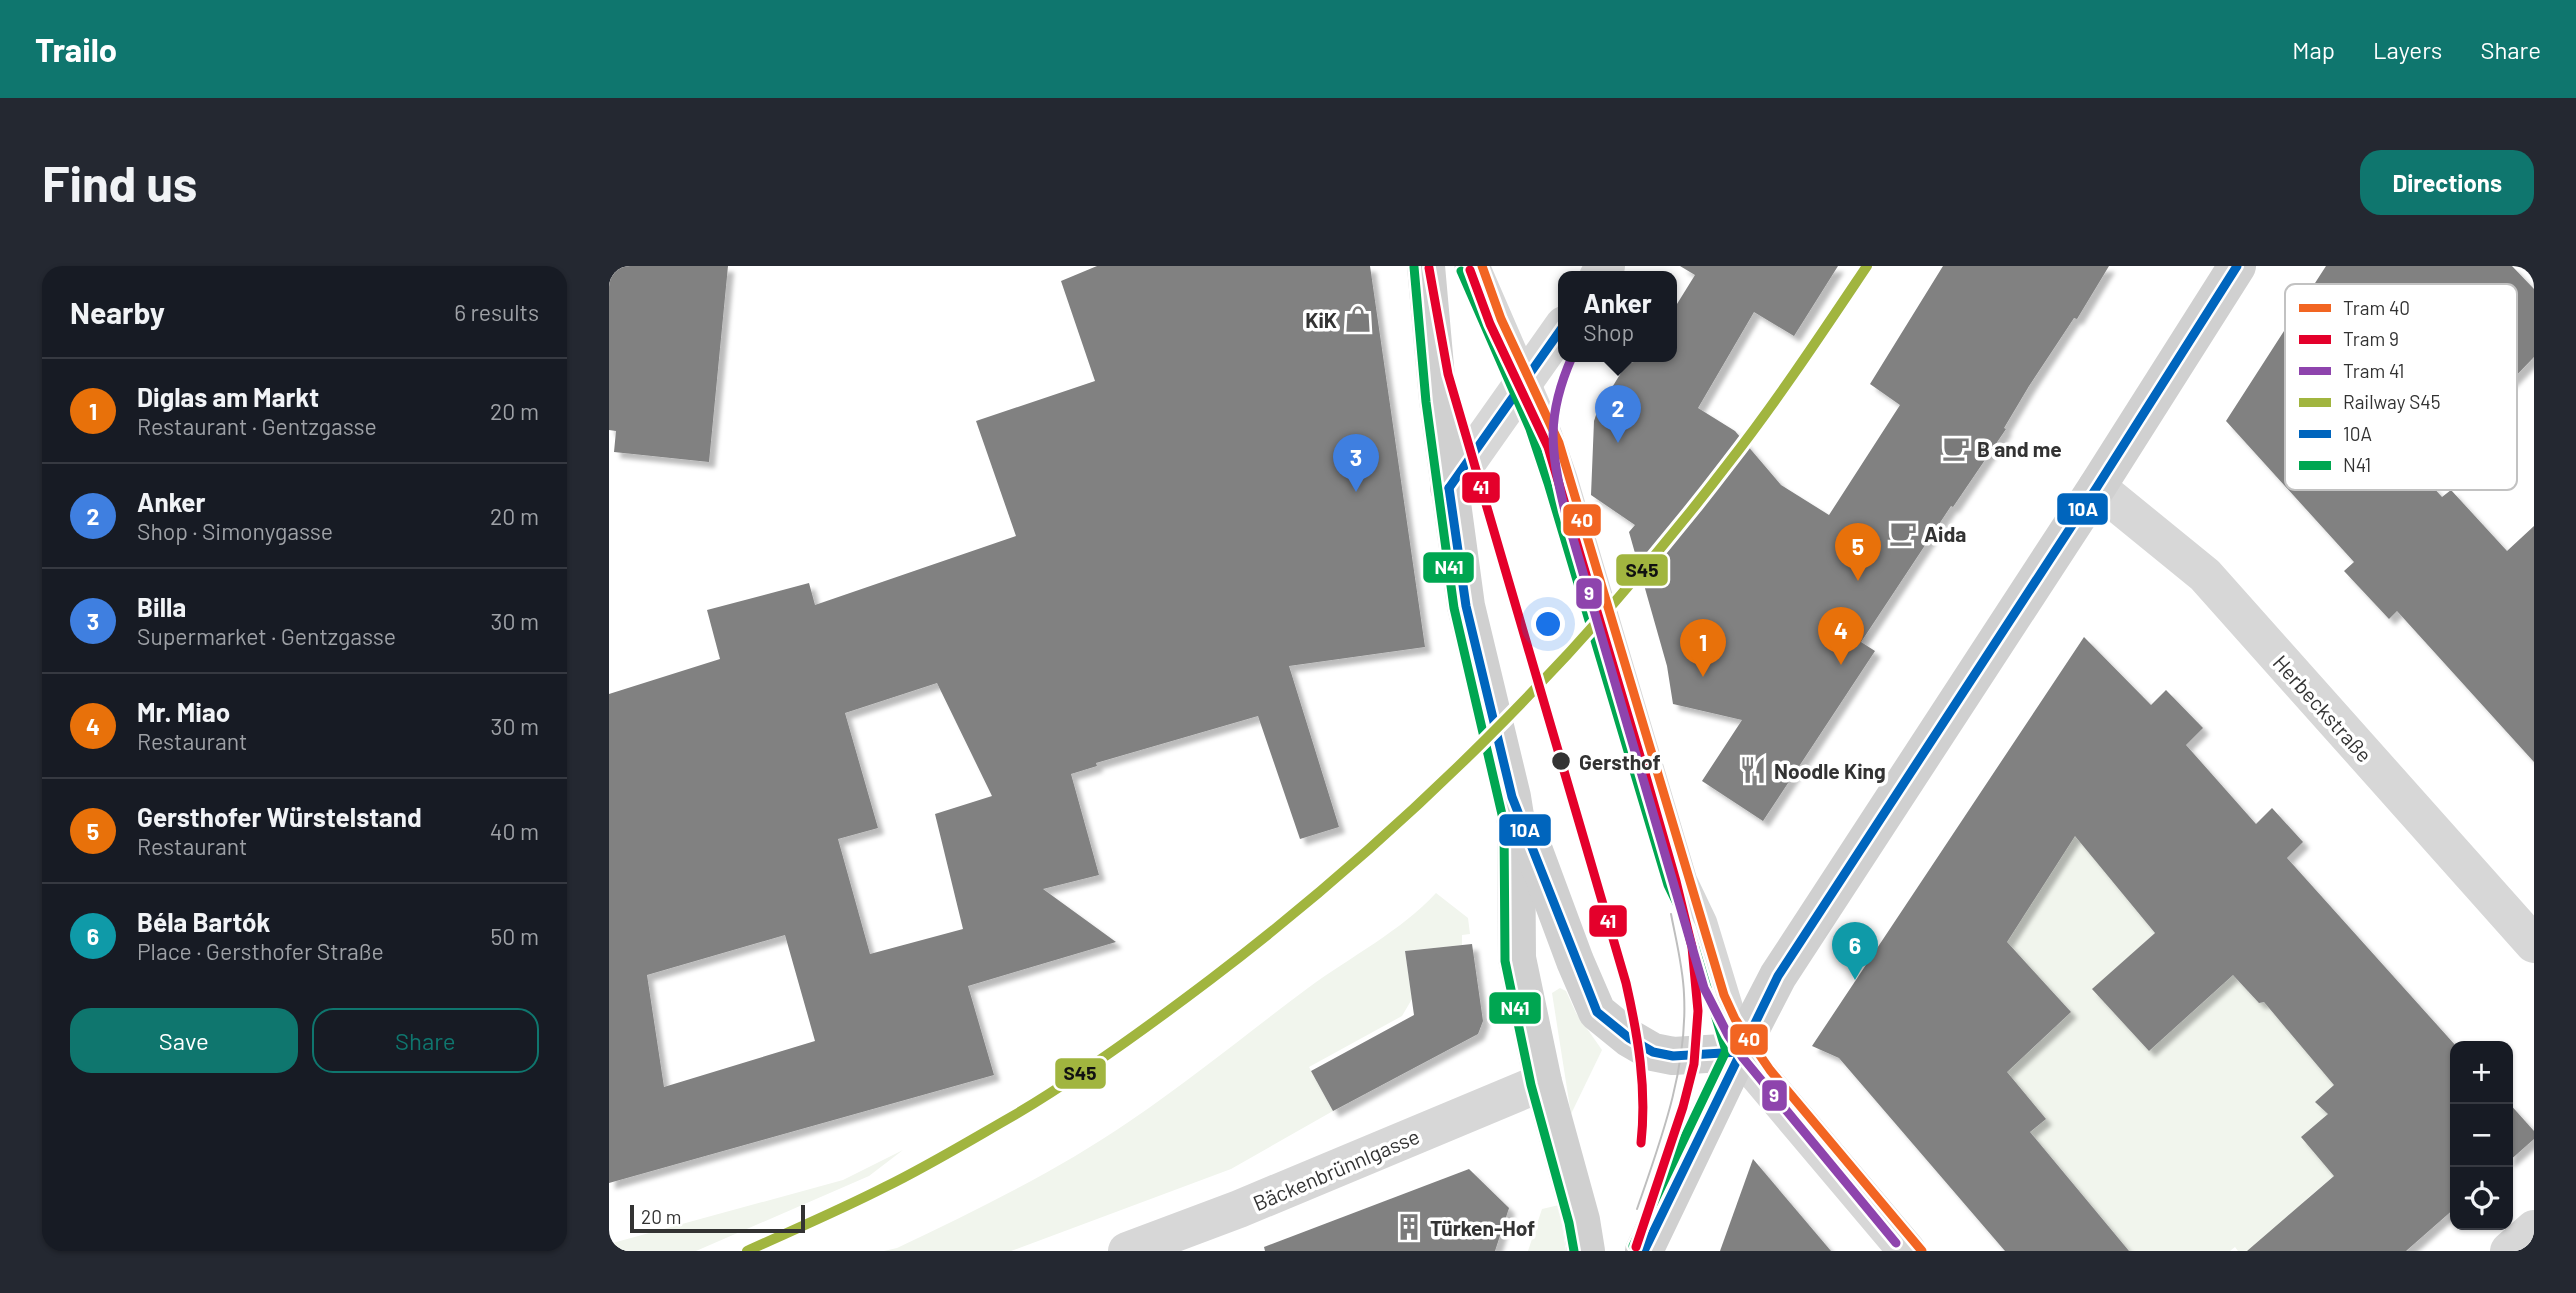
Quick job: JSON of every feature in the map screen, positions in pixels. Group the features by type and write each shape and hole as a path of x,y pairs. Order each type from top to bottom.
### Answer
{"main road":[{"path":"1426,266 1450,488 1467,606 1516,822 1517,958 1543,1082 1581,1220 1586,1251"},
{"path":"1644,1251 1778,976 2098,487 2237,266"},
{"path":"1512,797 1597,1012 1629,1038 1653,1052 1673,1056 1739,1052"}],"street":[{"path":"1450,488 1558,334"},
{"name":"Herbeckstraße","path":"2098,487 2205,575 2534,944"},
{"path":"1739,1052 1907,1251"},
{"name":"Bäckenbrünnlgasse","path":"1126,1251 1240,1209 1543,1082"},
{"path":"2509,1251 2534,1229"}],"lane":[{"path":"1472,266 1541,425 1680,882 1700,924 1739,1052"}],"shaded area":[{"path":"2066,833 2077,837 2155,933 2093,989 2149,1051 2233,975 2259,1003 2264,1002 2293,1036 2352,1069 2316,1102 2328,1114 2355,1090 2334,1176 2309,1197 2259,1251 2238,1251 2235,1247 2230,1251 2129,1251 2030,1132 2046,1119 1963,1032 1979,982","holes":["2038,976 2071,1012 2031,1050"]},
{"path":"1436,893 1468,918 1470,934 1462,935 1462,945 1405,951 1412,999 1402,1016 1309,1067 1333,1111 1231,1169 1011,1251 884,1251 897,1248 987,1204 1045,1173 1130,1121 1308,988 1391,932"},
{"path":"1560,988 1566,991 1576,1013 1602,1050 1571,1114 1552,993"},
{"path":"903,1150 869,1176 696,1251 609,1251 609,1244 843,1180"},
{"path":"1559,1205 1566,1251 1528,1251 1542,1209"}],"building":[{"path":"609,266 728,266 709,462 614,452 616,431 609,430"},
{"path":"1097,266 1370,266 1425,647 1289,666 1339,827 1300,839 1258,716 1096,763 1097,766 1071,774 1099,875 1043,889 1116,942 968,986 994,1075 609,1183 609,694 720,659 707,610 809,583 815,605 1016,536 976,421 1095,381 1061,281","holes":["937,683 992,796 935,814 963,929 870,954 838,839 878,828 845,713","785,935 815,1041 664,1087 647,975"]},
{"path":"1680,266 1838,266 1794,336 1754,312 1698,408 1735,431 1781,485 1829,515 1900,405 1870,384 1943,266 2109,266 2077,319 2074,318 2029,386 2004,428 2006,429 1953,507 1951,506 1861,642 1875,651 1763,821 1702,781 1742,720 1673,704 1667,666 1629,532 1635,525 1591,495 1594,421 1597,412 1627,363 1677,362 1677,304 1695,275"},
{"path":"2326,266 2512,266 2534,289 2534,357 2517,375 2517,284 2314,284"},
{"path":"2285,330 2285,486 2226,421"},
{"path":"2289,490 2436,490 2442,497 2451,490 2507,551 2534,526 2534,762 2397,611 2389,619 2344,571 2354,562"},
{"path":"2084,637 2151,705 2166,690 2203,728 2186,745 2256,824 2272,808 2303,842 2287,858 2452,1041 2450,1212 2406,1251 2247,1251 2334,1176 2301,1137 2328,1114 2315,1102 2334,1085 2264,1002 2259,1003 2233,975 2149,1051 2092,989 2155,933 2075,836 2007,942 2071,1012 2007,1072 2046,1119 2030,1132 2129,1251 2005,1251 1839,1058 1812,1046"},
{"path":"1472,944 1483,1021 1478,1034 1333,1111 1311,1071 1414,1015 1405,951"},
{"path":"2513,1108 2534,1131 2534,1139 2513,1158"},
{"path":"1753,1159 1831,1251 1720,1251"},
{"name":"Türken-Hof","path":"1469,1169 1509,1208 1495,1251 1265,1251 1264,1247"}],"tram line":[{"name":"40","path":"1482,266 1501,319 1559,443 1724,995 1735,1019 1770,1070 1922,1251"},
{"name":"41","path":"1429,268 1448,374 1626,983 1640,1062 1643,1102 1641,1143"},
{"name":"41","path":"1470,270 1490,324 1548,447 1643,766 1692,947 1698,1011 1694,1064 1683,1107 1636,1247"},
{"name":"9","path":"1570,362 1554,416 1554,451 1560,489 1704,988 1743,1058 1896,1243"},
{"path":"1637,1209 1671,1103 1682,1049 1683,984 1671,914"}],"rail line":[{"name":"S45","path":"747,1251 902,1179 1043,1098 1116,1049 1211,979 1352,864 1486,739 1612,605 1746,441 1867,266"}],"transit line":[{"name":"10A","path":"1644,1251 1778,976 2097,487 2237,266"},
{"name":"N41","path":"1414,267 1426,402 1454,608 1504,823 1505,961 1531,1085 1569,1223 1574,1251"},
{"name":"N41","path":"1461,271 1530,429 1668,885 1689,928 1726,1051 1633,1246"},
{"name":"10A","path":"1449,488 1558,334"},
{"name":"10A","path":"1449,488 1466,606 1512,797 1597,1012 1629,1038 1653,1052 1673,1056 1739,1052"}],"place":[{"name":"KiK","path":"1358,319"},
{"name":"Anker","path":"1618,443"},
{"name":"B and me","path":"1956,448"},
{"name":"Billa","path":"1356,492"},
{"name":"Aida","path":"1903,533"},
{"name":"Gersthofer Würstelstand","path":"1858,581"},
{"name":"Mr. Miao","path":"1841,665"},
{"name":"Diglas am Markt","path":"1703,677"},
{"name":"Gersthof","path":"1561,761"},
{"name":"Noodle King","path":"1753,770"},
{"name":"Béla Bartók","path":"1855,980"},
{"name":"Türken-Hof","path":"1409,1227"}]}
